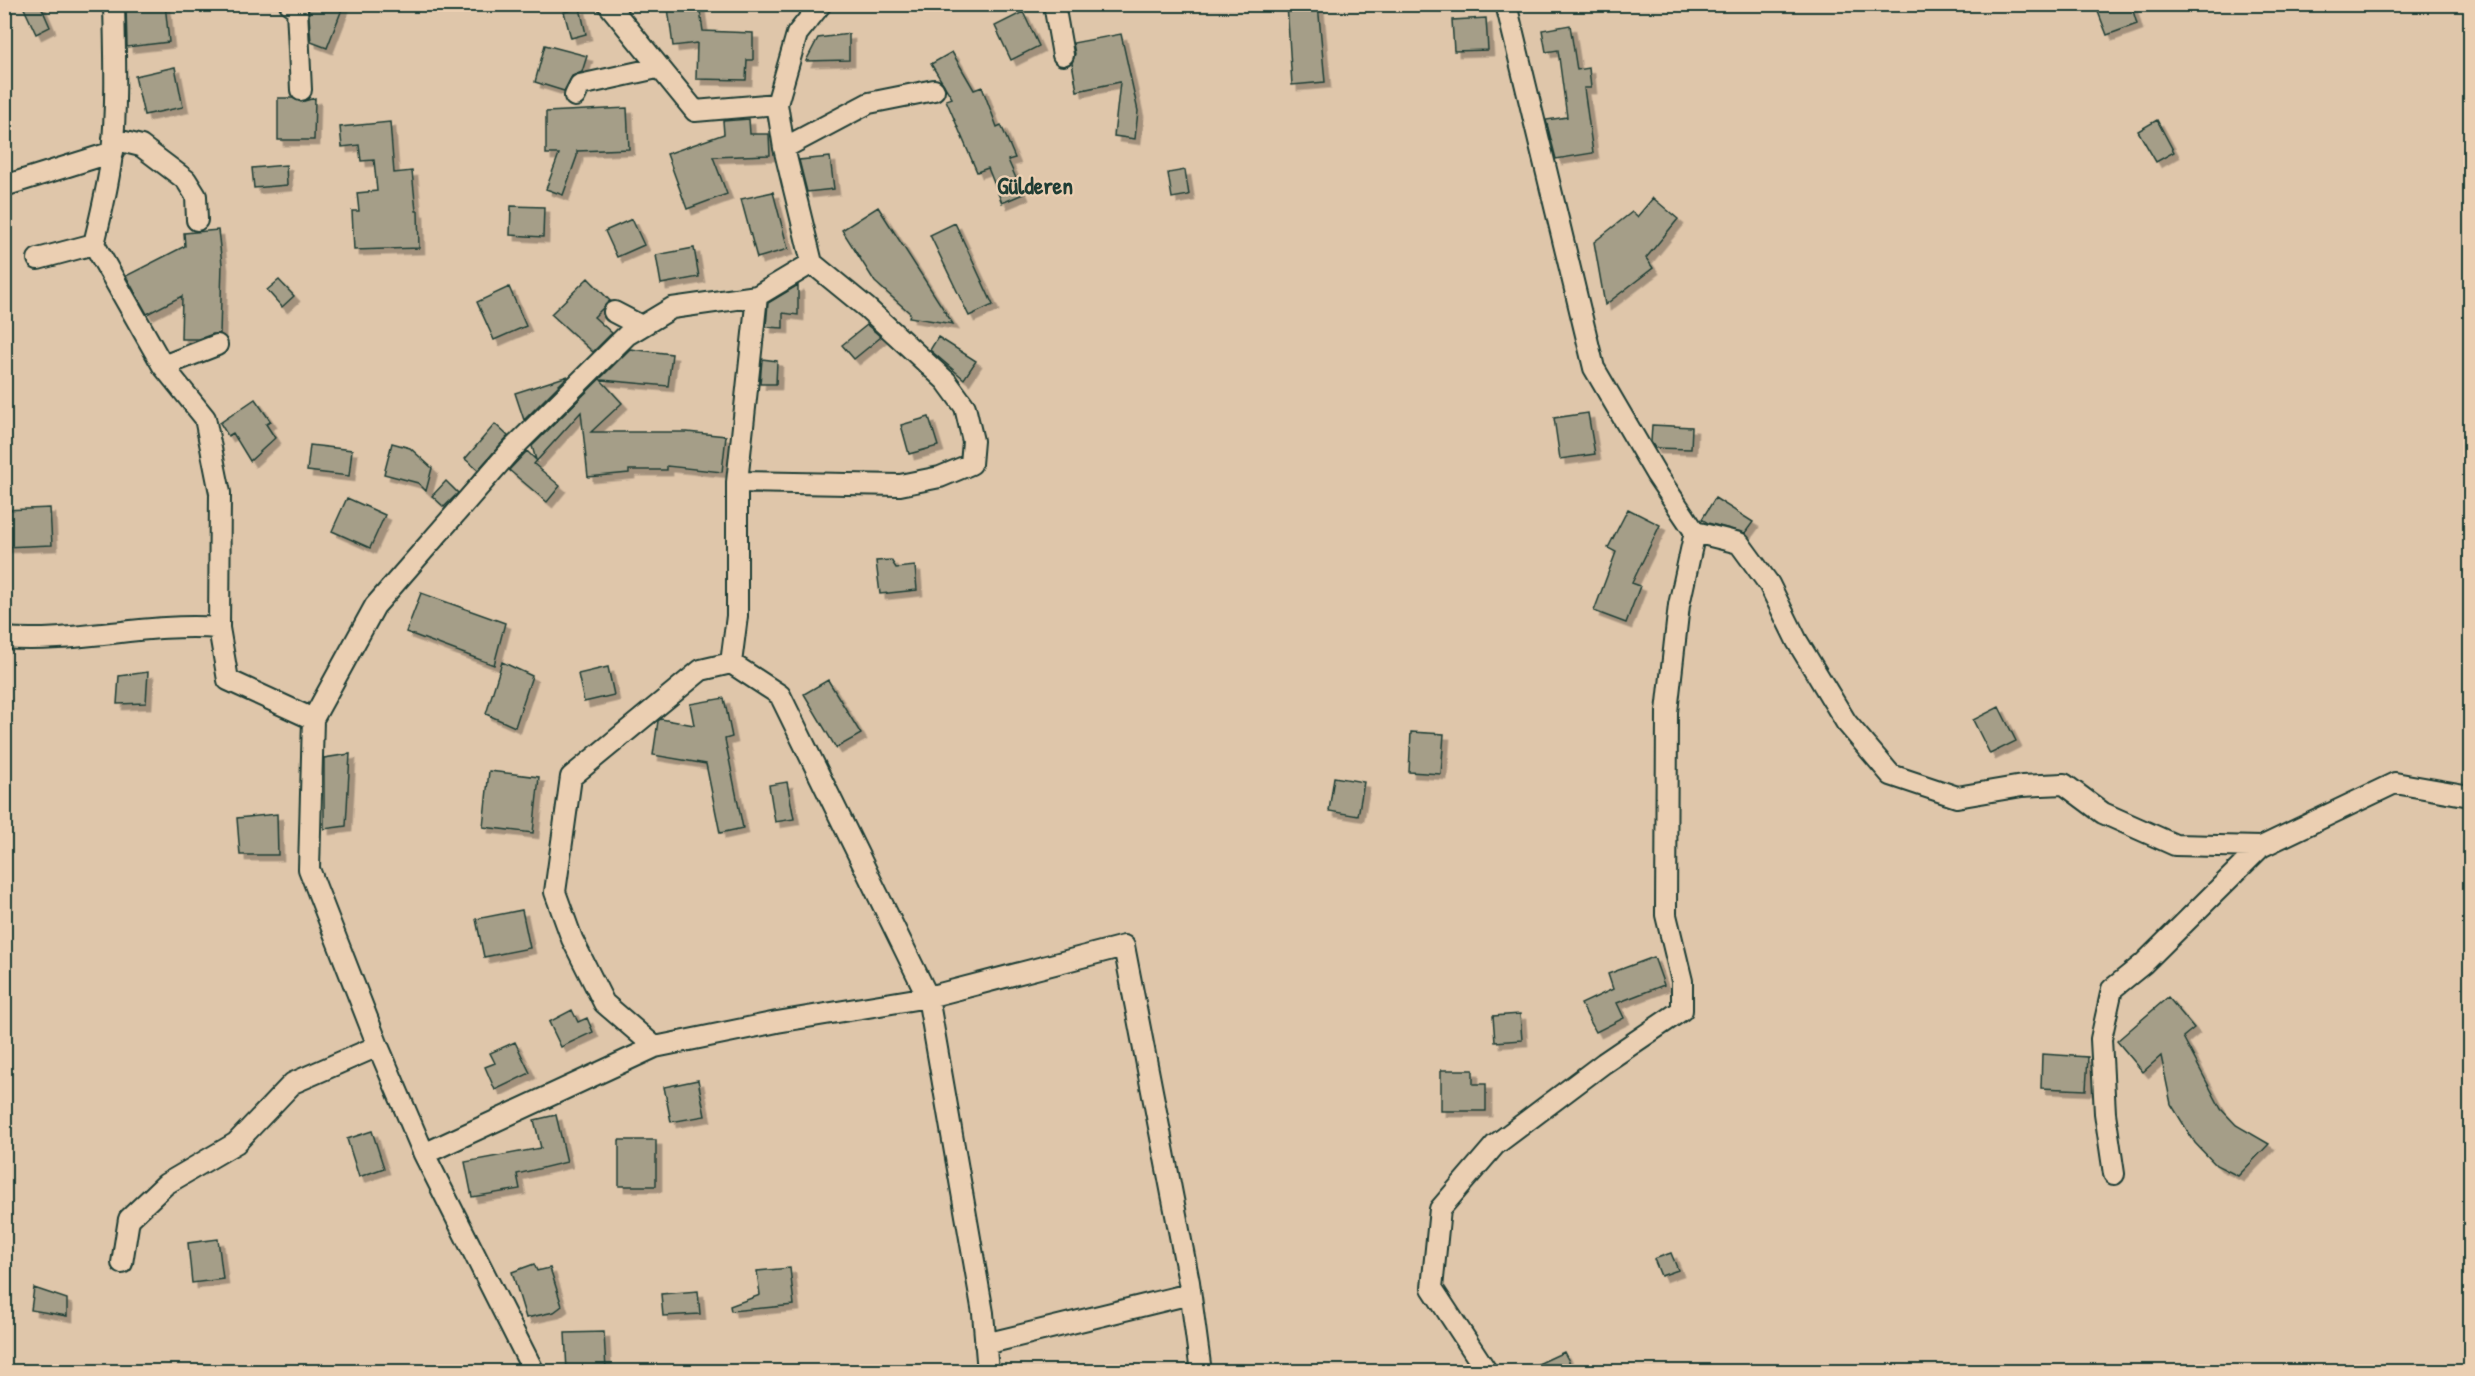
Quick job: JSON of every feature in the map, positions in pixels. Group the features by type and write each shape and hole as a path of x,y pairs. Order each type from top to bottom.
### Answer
{"street":[{"path":"114,4 116,75 113,145 106,198 94,244 163,366 205,418 220,493 219,627 228,680 313,719"},
{"path":"291,4 297,9 301,90"},
{"path":"608,4 657,68 694,111 777,104"},
{"path":"737,482 900,485 940,477 971,464 973,441 964,407 946,381 867,308 812,263 784,148 777,104 797,34 821,4"},
{"path":"1054,4 1063,55"},
{"path":"1506,4 1594,368 1656,474 1695,532 1739,543 1768,584 1797,641 1846,722 1891,774 1957,797 2022,786 2064,784 2103,813 2175,845 2261,847"},
{"path":"575,96 580,85 657,68"},
{"path":"784,148 869,103 934,90"},
{"path":"4,186 113,145 141,146 186,180 196,196 197,220"},
{"path":"38,259 94,244"},
{"path":"534,1371 424,1154 378,1046 309,869 313,719 375,606 510,451 627,335 672,308 757,296 812,263"},
{"path":"731,663 737,616 737,482 757,296"},
{"path":"614,312 641,326"},
{"path":"163,366 217,345"},
{"path":"1486,1371 1432,1288 1440,1209 1495,1145 1604,1063 1682,1010 1682,981 1666,915 1667,712 1679,605 1695,532"},
{"path":"4,638 32,640 191,626 219,627"},
{"path":"655,1047 604,1004 572,939 555,892 571,777 700,670 731,663 780,695 928,997 983,1313 988,1371"},
{"path":"2114,1174 2106,1113 2101,1039 2112,989 2143,964 2261,847 2394,783 2470,796"},
{"path":"424,1154 655,1047 777,1022 928,997 1124,946 1190,1293 1201,1371"},
{"path":"122,1263 129,1219 166,1184 236,1143 293,1083 378,1046"},
{"path":"986,1344 1190,1293"}],"building":[{"path":"22,4 40,4 50,27 36,34"},
{"path":"165,4 169,42 127,47 126,5"},
{"path":"308,4 344,4 327,48 311,42"},
{"path":"699,4 703,31 753,33 753,60 747,60 746,80 696,79 697,43 673,46 668,8"},
{"path":"1287,4 1318,4 1325,82 1292,85"},
{"path":"2095,4 2131,4 2137,24 2107,35"},
{"path":"580,8 586,34 571,38 564,12"},
{"path":"1023,12 1039,46 1011,60 995,26"},
{"path":"1486,18 1488,50 1454,51 1452,20"},
{"path":"1570,25 1577,70 1589,68 1591,88 1584,88 1593,153 1556,159 1546,120 1567,117 1558,50 1546,52 1542,30"},
{"path":"849,34 849,60 806,61 818,38"},
{"path":"1121,34 1138,111 1135,139 1114,136 1120,82 1077,91 1072,63 1075,54 1073,43"},
{"path":"545,45 587,56 582,72 572,76 564,91 535,82"},
{"path":"952,52 974,90 982,87 997,127 1001,125 1015,158 1008,160 1023,194 1002,203 988,168 977,172 946,100 952,98 931,64"},
{"path":"175,67 183,107 144,115 135,76"},
{"path":"278,98 293,98 301,102 315,98 314,140 278,140"},
{"path":"627,108 629,149 577,151 563,195 546,189 559,154 546,154 546,112"},
{"path":"749,119 750,134 769,134 770,155 713,157 727,194 687,209 667,154 724,134 723,121"},
{"path":"2157,120 2174,152 2156,162 2138,131"},
{"path":"390,122 394,173 412,171 416,211 418,211 419,248 354,250 352,211 359,211 357,193 377,191 374,160 361,161 359,145 342,147 340,127"},
{"path":"830,157 834,189 807,192 799,160"},
{"path":"286,165 287,185 254,188 252,168"},
{"path":"1185,170 1189,195 1172,198 1168,173"},
{"path":"773,192 788,249 757,258 741,199"},
{"path":"1653,198 1678,219 1646,258 1653,268 1605,305 1594,242 1632,212 1637,217"},
{"path":"511,206 544,207 543,237 510,235"},
{"path":"878,207 953,324 909,317 910,313 875,282 842,230"},
{"path":"632,219 644,245 617,257 605,231"},
{"path":"955,223 993,305 969,316 930,235"},
{"path":"218,230 222,264 220,334 199,339 181,339 182,296 147,314 126,276 185,246 184,233"},
{"path":"694,248 699,277 661,284 656,255"},
{"path":"588,278 610,301 594,317 612,333 593,352 551,314"},
{"path":"279,280 294,296 282,307 267,290"},
{"path":"798,285 798,315 783,313 783,328 766,327 768,303"},
{"path":"509,287 526,326 494,340 477,302"},
{"path":"867,325 881,337 854,359 842,345"},
{"path":"938,337 976,361 964,379 930,350"},
{"path":"630,349 672,354 668,386 601,380 622,403 591,432 687,432 726,436 722,472 667,466 667,470 629,470 629,473 588,477 581,412 534,464 560,486 547,502 509,470 527,451 536,460 532,446"},
{"path":"762,359 777,361 776,384 760,384"},
{"path":"568,376 524,420 515,393"},
{"path":"255,399 271,422 266,424 275,438 250,461 233,433 228,436 220,423"},
{"path":"1588,413 1595,454 1560,459 1554,418"},
{"path":"929,417 938,446 909,454 901,425"},
{"path":"495,424 508,436 478,470 465,459"},
{"path":"1652,425 1692,427 1691,449 1655,448 1651,442"},
{"path":"392,443 410,448 432,468 426,491 418,483 384,474"},
{"path":"310,445 352,450 349,476 307,471"},
{"path":"446,481 458,493 444,507 432,496"},
{"path":"347,498 385,515 370,548 332,531"},
{"path":"1715,498 1753,522 1745,533 1708,523 1702,519"},
{"path":"50,508 52,545 4,547 4,510"},
{"path":"1628,509 1660,525 1632,583 1640,586 1626,623 1594,611 1616,552 1608,548"},
{"path":"891,560 896,568 915,566 917,590 880,594 876,561"},
{"path":"421,593 505,623 494,665 406,632"},
{"path":"502,662 532,676 515,727 486,714"},
{"path":"608,667 614,695 584,702 578,674"},
{"path":"148,672 146,703 117,704 119,676"},
{"path":"828,680 861,734 836,748 804,694"},
{"path":"724,698 732,737 725,739 743,828 720,833 706,764 653,755 658,721 661,719 694,725 690,704"},
{"path":"1999,707 2016,741 1990,754 1973,720"},
{"path":"1411,732 1444,734 1441,774 1409,772"},
{"path":"350,754 346,826 324,829 324,758"},
{"path":"489,771 539,777 533,833 483,827"},
{"path":"1334,777 1364,782 1358,816 1329,811"},
{"path":"787,782 794,819 775,822 769,785"},
{"path":"277,814 278,855 240,855 237,818"},
{"path":"522,910 530,948 484,957 476,919"},
{"path":"1654,957 1664,985 1617,1003 1624,1018 1596,1032 1581,1004 1613,989 1608,974"},
{"path":"2168,997 2194,1028 2183,1037 2221,1109 2236,1125 2269,1144 2238,1176 2216,1165 2195,1143 2171,1104 2161,1056 2143,1072 2117,1041"},
{"path":"572,1010 578,1022 587,1018 593,1032 561,1047 549,1022"},
{"path":"1520,1014 1522,1040 1495,1042 1493,1016"},
{"path":"515,1042 530,1073 495,1090 485,1067 495,1063 490,1053"},
{"path":"2042,1054 2088,1057 2086,1090 2041,1088"},
{"path":"1441,1070 1473,1070 1473,1084 1486,1084 1486,1111 1441,1111"},
{"path":"698,1080 705,1116 671,1122 664,1087"},
{"path":"556,1115 567,1162 517,1174 520,1189 472,1197 465,1162 541,1148 534,1120"},
{"path":"372,1131 384,1168 359,1177 347,1139"},
{"path":"619,1140 656,1140 656,1186 619,1186"},
{"path":"218,1239 223,1279 192,1283 188,1243"},
{"path":"1671,1253 1678,1270 1661,1276 1654,1259"},
{"path":"534,1264 537,1271 550,1268 562,1306 554,1312 526,1318 512,1272"},
{"path":"790,1268 794,1305 731,1311 730,1306 760,1295 757,1271"},
{"path":"34,1288 67,1299 67,1316 31,1310"},
{"path":"698,1291 700,1314 663,1316 661,1294"},
{"path":"604,1332 606,1370 567,1371 565,1333"},
{"path":"1564,1352 1574,1371 1523,1371"}],"district":[{"name":"Gülderen","path":"1035,185"}]}
